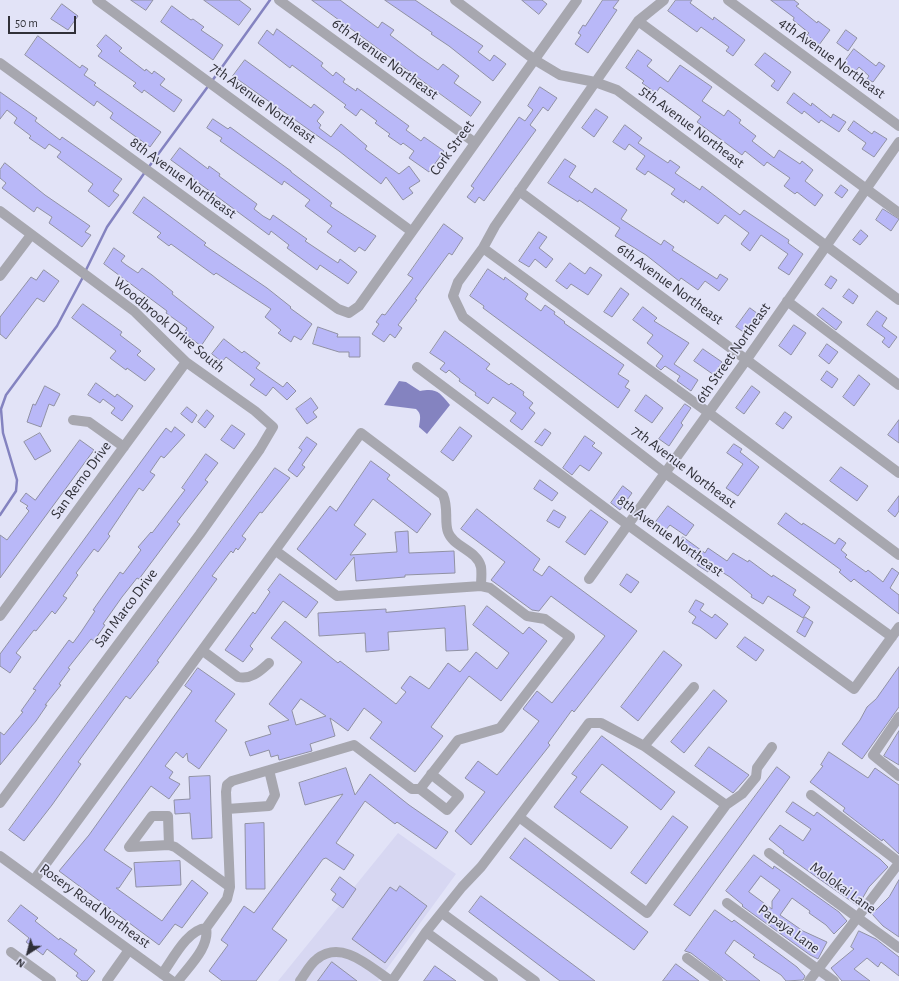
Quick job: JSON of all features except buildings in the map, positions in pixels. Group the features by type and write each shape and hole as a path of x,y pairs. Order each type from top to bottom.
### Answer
{"street":[{"name":"7th Avenue Northeast","path":"97,0 411,231"},
{"name":"5th Avenue Northeast","path":"455,0 535,60 560,75 595,82 617,90 899,300"},
{"name":"Cork Street","path":"349,313 358,306 577,0"},
{"path":"664,0 638,21 495,226 483,248 709,412 899,555"},
{"name":"4th Avenue Northeast","path":"728,0 899,126"},
{"name":"6th Avenue Northeast","path":"282,2 474,142"},
{"path":"638,21 899,213"},
{"name":"8th Avenue Northeast","path":"0,63 338,309 349,313"},
{"name":"6th Street Northeast","path":"589,579 747,359 899,142"},
{"name":"6th Avenue Northeast","path":"519,191 899,473"},
{"path":"0,211 31,235 0,276"},
{"name":"Woodbrook Drive South","path":"31,235 134,311 186,362 255,411 273,427"},
{"name":"7th Avenue Northeast","path":"483,248 458,282 453,296 463,317 666,473 892,637"},
{"path":"787,301 899,385"},
{"name":"San Remo Drive","path":"0,616 186,362"},
{"name":"8th Avenue Northeast","path":"417,367 628,524 854,689 892,637"},
{"path":"73,420 89,422 124,447"},
{"name":"San Marco Drive","path":"0,803 200,534 260,450 273,427"},
{"path":"34,880 361,433 443,495 447,505 447,530 451,538 475,556 481,566 481,586"},
{"path":"276,551 336,596 481,586 490,588 527,616 546,619 570,637 500,728 458,740 420,789"},
{"path":"892,637 899,627"},
{"path":"203,651 238,677 244,678 257,673 270,663"},
{"path":"644,746 694,688"},
{"path":"899,717 872,754 899,776"},
{"path":"300,981 316,959 328,953 340,951 350,954 391,981 426,932 462,887 481,867 589,723 601,723 644,746 726,805"},
{"path":"162,974 191,934 198,929 206,928 228,899 230,887 227,785 232,781 354,745 412,788 420,789 447,810 459,796 431,774"},
{"path":"519,817 647,913 726,805 742,794 756,777 757,768 772,746"},
{"path":"227,809 269,806 275,795 269,770"},
{"path":"809,981 899,863 811,795"},
{"path":"169,846 175,847 230,887"},
{"name":"Molokai Lane","path":"770,853 899,948"},
{"name":"Rosery Road Northeast","path":"0,856 172,981"},
{"name":"Papaya Lane","path":"727,903 834,981"},
{"path":"442,913 535,981"},
{"path":"178,981 205,944 208,936 206,928"},
{"path":"426,932 493,981"},
{"path":"107,981 129,950"},
{"path":"11,952 50,981"},
{"path":"687,958 718,981"}],"shaded area":[{"path":"398,833 456,874 378,981 278,981"}],"water":[{"path":"399,381 406,382 420,391 430,390 437,392 450,405 427,434 419,427 420,415 416,409 384,405"}],"waterway":[{"path":"212,81 270,0"},
{"path":"148,168 209,85"},
{"path":"85,272 107,227 145,172"},
{"path":"0,515 16,491 17,480 3,433 1,409 6,395 57,326 83,277"}]}
